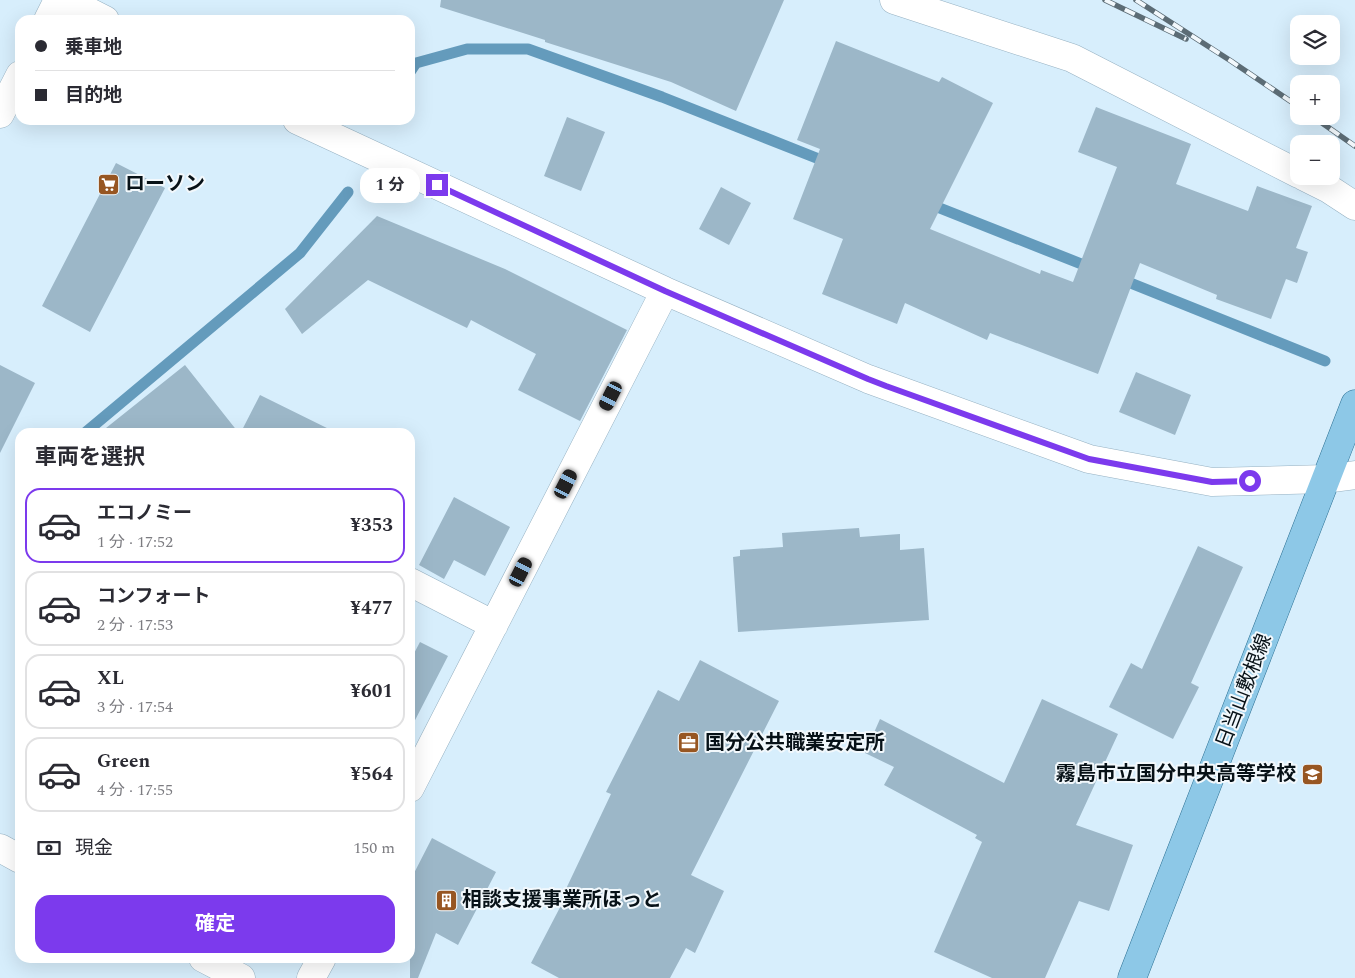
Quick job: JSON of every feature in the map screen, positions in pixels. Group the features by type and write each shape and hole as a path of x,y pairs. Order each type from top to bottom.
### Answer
{"main road":[{"name":"日当山敷根線","path":"1132,978 1355,404"}],"street":[{"path":"50,15 58,0"},
{"path":"66,0 95,15"},
{"path":"894,0 1072,58 1290,169"},
{"path":"0,114 15,85"},
{"path":"308,125 665,291 868,379 1089,459 1212,482 1326,479 1355,474"},
{"path":"1320,185 1355,206"},
{"path":"415,778 665,291"},
{"path":"415,585 494,625"},
{"path":"0,848 15,856"},
{"path":"212,963 241,978"},
{"path":"311,978 319,963"}],"building":[{"path":"441,0 784,0 736,111 671,82 440,7"},
{"path":"836,41 939,82 942,77 993,103 930,229 1040,274 1041,270 1073,282 1117,167 1078,152 1096,107 1191,144 1176,184 1248,211 1257,186 1312,206 1296,248 1308,252 1297,283 1286,279 1271,319 1216,299 1217,295 1140,263 1098,374 990,333 987,340 905,303 897,324 822,294 843,239 793,219 820,149 797,140"},
{"path":"567,117 605,132 581,191 544,176"},
{"path":"116,163 165,188 90,332 42,306"},
{"path":"721,187 751,203 729,245 699,229"},
{"path":"377,216 505,269 627,330 580,421 518,390 536,354 471,320 467,328 368,280 302,334 285,309"},
{"path":"0,365 35,383 0,453"},
{"path":"185,365 235,428 106,428"},
{"path":"1136,372 1191,395 1175,435 1119,412"},
{"path":"260,395 327,428 243,428"},
{"path":"454,497 510,527 485,576 454,560 444,579 419,565"},
{"path":"859,528 860,537 900,534 900,550 924,548 929,620 738,632 733,557 740,556 740,550 783,547 782,533"},
{"path":"1198,546 1243,567 1191,683 1199,687 1173,739 1109,707 1131,663 1142,669"},
{"path":"420,642 448,656 415,720 415,652"},
{"path":"700,660 779,701 691,875 724,891 695,953 686,948 670,978 559,978 531,963 568,892 565,891 611,794 606,792 658,690 679,701"},
{"path":"1042,699 1118,734 1076,825 1133,845 1109,911 1079,901 1045,978 992,978 934,952 982,842 975,838 977,835 884,785 894,767 865,753 880,719 1004,783"},
{"name":"相談支援事業所ほっと","path":"432,838 496,872 458,945 436,933 418,978 410,978 410,963 415,963 415,871"}],"waterway":[{"path":"415,64 467,49 528,49 662,97 829,163"},
{"path":"91,428 300,253 348,192"},
{"path":"927,203 1094,269"},
{"path":"1118,278 1325,361"}],"railway":[{"path":"1105,0 1186,39"},
{"path":"1136,0 1290,101"},
{"path":"1325,125 1355,146"}],"place":[{"name":"ローソン","path":"109,184"},
{"name":"国分公共職業安定所","path":"689,743"},
{"name":"霧島市立国分中央高等学校","path":"1312,774"},
{"name":"相談支援事業所ほっと","path":"446,900"}],"route":[{"path":"437,185 665,291 886,386 1089,459 1212,482 1250,481"}]}
